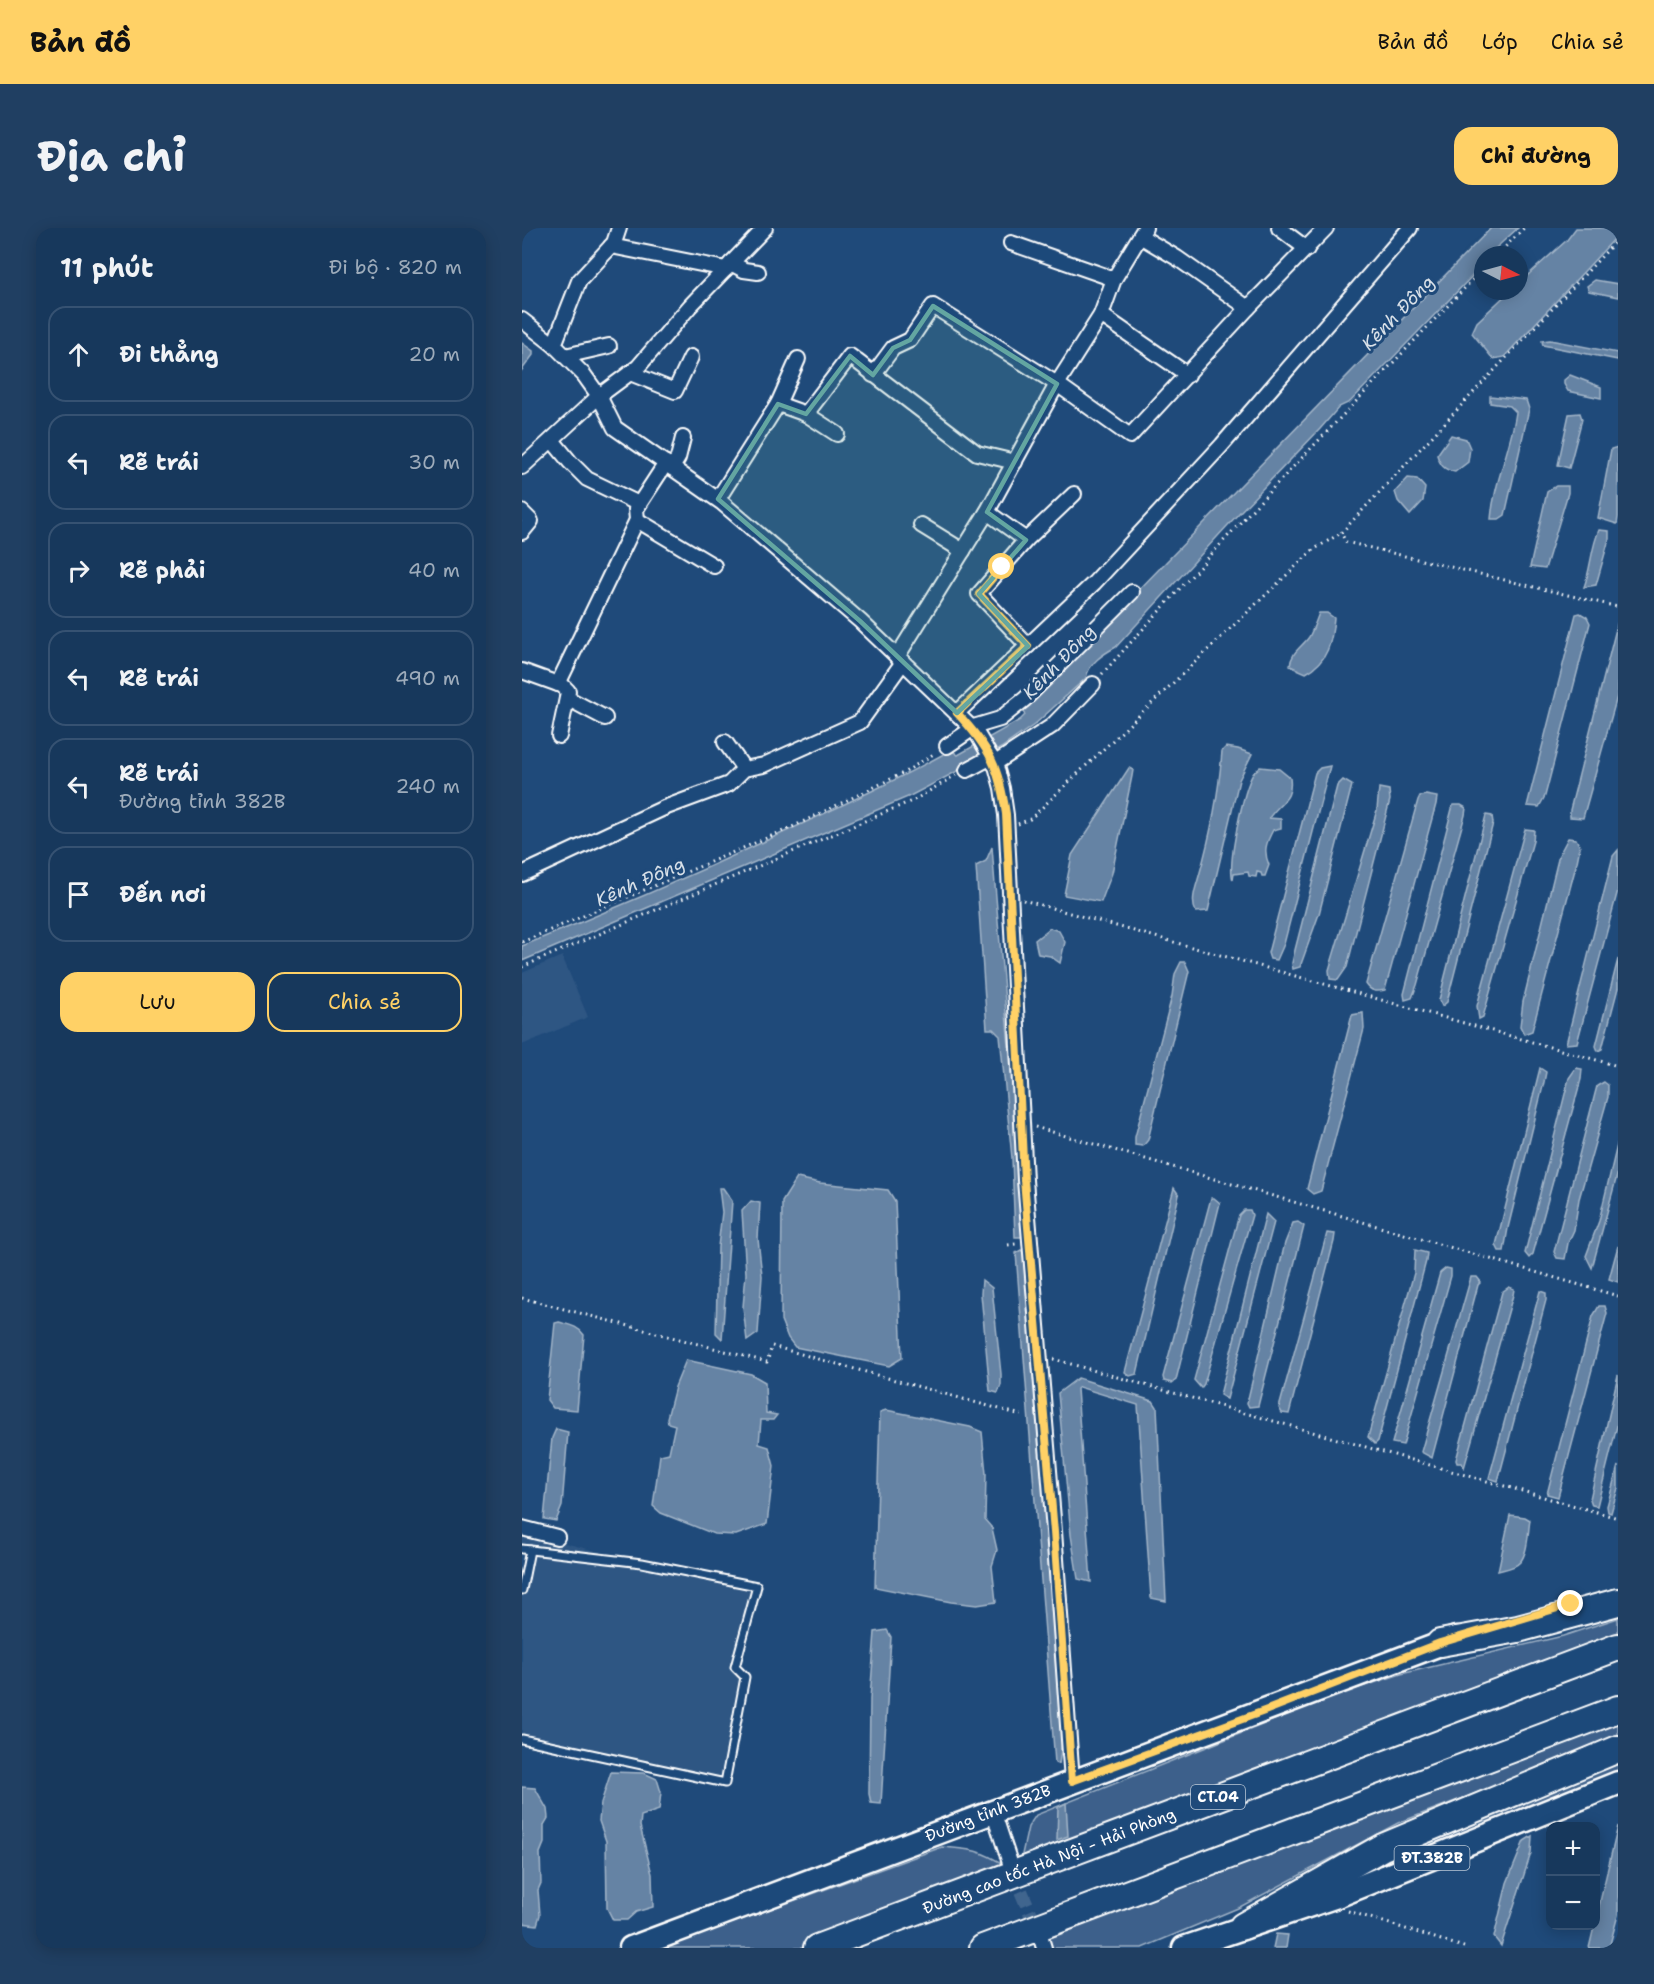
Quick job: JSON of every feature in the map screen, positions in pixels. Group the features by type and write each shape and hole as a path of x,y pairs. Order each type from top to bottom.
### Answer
{"highway":[{"path":"1440,1643 1518,1629 1618,1602"},
{"name":"Đường cao tốc Hà Nội - Hải Phòng","path":"817,1948 1618,1647"},
{"path":"984,1948 1618,1709"},
{"path":"1243,1926 1383,1847 1618,1749"}],"main road":[{"name":"Đường tỉnh 382B","path":"631,1948 1440,1643 1618,1590"},
{"name":"ĐT.382B","path":"1184,1948 1243,1926 1337,1896 1618,1784"}],"street":[{"path":"554,345 579,281 611,246 619,228"},
{"path":"522,467 599,396 638,367 690,306 765,228"},
{"path":"1279,228 1307,249"},
{"path":"873,375 893,348 910,340 933,306 1057,384 1130,436 1326,228"},
{"path":"957,713 1094,583 1222,445 1410,228"},
{"path":"522,874 664,808 729,784 744,769 764,765 861,722 987,512 1057,384 1101,315 1114,279 1142,232 1248,309"},
{"path":"1011,243 1114,279"},
{"path":"611,246 758,272"},
{"path":"1101,315 1188,375"},
{"path":"522,320 554,345 584,375 599,396 615,428 718,499 860,621 957,713 973,730 993,761 1002,788 1007,828 1022,1123 1072,1781"},
{"path":"565,356 609,346"},
{"path":"630,373 675,391 691,357"},
{"path":"806,414 850,357 977,453 1015,462"},
{"path":"718,499 778,404 798,360"},
{"path":"778,404 806,414 837,434"},
{"path":"558,684 637,520 636,508 678,458 683,438"},
{"path":"552,440 587,479 639,504"},
{"path":"1028,646 979,594 1026,540 1074,494"},
{"path":"522,512 531,521 522,532"},
{"path":"987,512 1026,540"},
{"path":"637,520 714,566"},
{"path":"921,525 963,551"},
{"path":"947,746 973,730 1000,718 1025,699 1132,592"},
{"path":"522,671 562,685 568,691 559,736"},
{"path":"967,770 993,761 1052,726 1093,684"},
{"path":"567,698 605,718"},
{"path":"725,742 744,769"},
{"path":"522,1528 557,1537"},
{"path":"993,1811 1013,1872"}],"lane":[{"path":"522,1549 642,1563 757,1587 735,1667 745,1677 725,1783 522,1739"},
{"path":"522,1590 530,1550"}],"path":[{"path":"1506,246 1524,228"},
{"path":"1007,828 1030,819 1313,550 1341,533 1618,239"},
{"path":"1093,684 1250,512 1474,278"},
{"path":"1341,533 1346,542 1618,607"},
{"path":"522,942 790,828 904,772 947,746"},
{"path":"522,967 914,800 967,770"},
{"path":"1010,897 1618,1066"},
{"path":"1022,1123 1618,1296"},
{"path":"522,1298 767,1362 772,1346 1021,1415"},
{"path":"1040,1360 1047,1358 1060,1360 1618,1518"},
{"path":"1337,1896 1342,1909 1467,1948"}],"highlighted area":[{"path":"933,306 1057,384 987,512 1026,540 979,594 1028,646 957,713 860,621 718,499 778,404 806,414 850,356 873,375 893,348 910,340"}],"shaded area":[{"path":"1491,228 1518,228 1498,246 1474,246 1474,274 1350,402 1339,407 1116,647 1093,663 1086,678 1034,725 1001,748 910,796 522,961 522,946 724,860 872,791 951,750 958,755 1020,720 1025,715 1022,710"},
{"path":"1576,228 1618,228 1618,235 1504,357 1493,359 1472,333 1477,322 1500,300 1528,300 1528,275 1567,240"},
{"path":"1595,280 1618,284 1618,297 1589,291 1587,286"},
{"path":"1550,340 1618,353 1618,360 1543,345 1542,341"},
{"path":"522,343 533,351 533,355 522,370"},
{"path":"1570,375 1601,387 1601,398 1568,391 1564,380"},
{"path":"1490,396 1526,400 1529,409 1505,515 1499,519 1491,519 1493,505 1516,412 1510,406 1490,403"},
{"path":"1580,413 1582,419 1569,468 1558,465 1569,414"},
{"path":"1451,435 1466,439 1470,448 1468,462 1455,472 1443,466 1437,455"},
{"path":"1618,447 1617,524 1598,518 1611,449"},
{"path":"1408,478 1417,479 1425,488 1423,501 1410,515 1398,501 1395,492"},
{"path":"1556,486 1568,486 1568,493 1545,569 1530,567 1547,492"},
{"path":"1599,530 1609,531 1609,539 1596,585 1584,587 1594,544"},
{"path":"1319,613 1327,613 1334,618 1332,635 1324,657 1306,673 1290,666 1291,661 1309,637"},
{"path":"1580,613 1587,617 1590,623 1545,796 1539,807 1527,806 1576,614"},
{"path":"1618,621 1618,693 1583,818 1570,817 1570,810"},
{"path":"1226,747 1252,754 1239,780 1208,911 1196,912 1194,894 1214,814 1222,751"},
{"path":"1330,766 1284,944 1277,960 1270,959 1268,953 1315,773 1320,768"},
{"path":"1260,767 1279,769 1290,778 1290,791 1269,818 1281,819 1281,828 1273,830 1267,843 1266,855 1269,865 1265,876 1257,872 1256,877 1249,876 1248,872 1234,874 1233,880 1232,858 1241,810 1249,782"},
{"path":"1129,768 1133,770 1112,873 1101,902 1064,895 1072,855"},
{"path":"1343,780 1352,785 1319,914 1300,967 1293,969 1295,950 1337,786"},
{"path":"1379,788 1389,790 1390,800 1347,967 1338,980 1330,979 1329,970 1377,810"},
{"path":"1420,796 1437,797 1436,804 1385,990 1374,991 1366,984 1418,800"},
{"path":"1453,805 1466,808 1465,815 1417,985 1412,998 1405,1000 1404,994"},
{"path":"1486,815 1492,816 1493,823 1447,1002 1442,1006 1439,1000"},
{"path":"1525,829 1534,830 1533,841 1483,1017 1479,1019 1477,1006"},
{"path":"1568,838 1576,839 1580,847 1577,862 1532,1031 1524,1034 1520,1026 1523,1002 1559,855"},
{"path":"992,847 1026,1237 1015,1237 1012,1158 1000,1036 993,1029 987,1029 976,866 986,861"},
{"path":"1618,850 1618,890 1577,1043 1566,1044 1613,856"},
{"path":"1050,928 1059,931 1065,942 1060,963 1050,956 1038,954 1035,940"},
{"path":"562,956 588,1017 522,1045 522,973"},
{"path":"1618,959 1618,988 1602,1049 1598,1051 1596,1046"},
{"path":"1181,962 1185,962 1189,971 1148,1140 1143,1146 1135,1145 1135,1137 1172,996 1175,974"},
{"path":"1363,1013 1364,1029 1321,1191 1313,1194 1307,1189 1352,1015"},
{"path":"1540,1068 1546,1072 1544,1082 1504,1251 1499,1251 1496,1245"},
{"path":"1576,1068 1582,1069 1581,1079 1533,1254 1529,1258 1525,1253 1569,1078"},
{"path":"1604,1082 1608,1085 1608,1097 1579,1199 1574,1230 1568,1243 1565,1259 1557,1258 1554,1252 1597,1086"},
{"path":"1618,1141 1618,1172 1592,1268 1586,1256 1599,1221"},
{"path":"797,1178 820,1183 888,1190 895,1201 902,1358 889,1366 795,1347 788,1338 781,1320 782,1202"},
{"path":"719,1188 723,1188 732,1201 722,1339 716,1333 718,1247 722,1212"},
{"path":"1174,1188 1179,1195 1137,1374 1130,1376 1125,1372"},
{"path":"1211,1198 1220,1203 1176,1380 1172,1383 1164,1381 1163,1377"},
{"path":"751,1201 760,1203 758,1239 762,1276 758,1333 747,1341 743,1307 746,1274 742,1211"},
{"path":"1244,1210 1250,1210 1252,1215 1201,1388 1194,1380 1239,1215"},
{"path":"1266,1214 1274,1222 1227,1399 1220,1395"},
{"path":"1298,1222 1304,1226 1258,1406 1249,1407 1247,1403 1285,1243 1293,1223"},
{"path":"1327,1233 1335,1234 1334,1241 1289,1414 1282,1413 1279,1408"},
{"path":"1618,1246 1618,1282 1609,1279"},
{"path":"1021,1250 1025,1254 1051,1553 1062,1743 1059,1764 1055,1763 1016,1253"},
{"path":"1415,1250 1427,1253 1426,1261 1378,1441 1375,1444 1368,1437 1414,1273"},
{"path":"1446,1268 1451,1269 1451,1276 1403,1445 1392,1443 1440,1273"},
{"path":"1471,1277 1477,1277 1481,1282 1478,1285 1432,1458 1421,1452"},
{"path":"982,1280 992,1288 1001,1374 998,1393 990,1391 981,1294"},
{"path":"1509,1287 1514,1289 1513,1295 1464,1468 1462,1463 1457,1463 1456,1460 1502,1292"},
{"path":"1540,1291 1546,1293 1546,1300 1498,1481 1489,1478"},
{"path":"1599,1306 1605,1306 1607,1313 1558,1497 1547,1494 1593,1316"},
{"path":"559,1322 576,1328 584,1335 577,1410 553,1408 547,1400 555,1323"},
{"path":"686,1360 751,1374 765,1382 766,1413 777,1415 773,1420 761,1420 759,1444 769,1447 774,1466 767,1524 736,1535 714,1534 661,1513 653,1506 660,1455 669,1453 675,1425 668,1423 667,1418 675,1387"},
{"path":"1618,1375 1618,1422 1597,1506 1592,1505 1590,1499"},
{"path":"1078,1378 1153,1401 1157,1407 1166,1601 1151,1598 1138,1405 1079,1387 1077,1389 1091,1582 1078,1579 1071,1535 1058,1393"},
{"path":"886,1410 970,1427 982,1432 986,1474 985,1520 992,1528 997,1550 992,1566 996,1602 977,1605 951,1602 875,1587 880,1412"},
{"path":"556,1429 568,1432 562,1506 556,1521 544,1519 552,1438"},
{"path":"1618,1466 1618,1488 1611,1513 1608,1512 1607,1506"},
{"path":"1510,1515 1530,1520 1526,1548 1518,1564 1498,1571"},
{"path":"522,1532 642,1563 757,1586 735,1667 745,1677 725,1783 522,1739"},
{"path":"1618,1618 1618,1644 1021,1859 1028,1827 1036,1815 1337,1695 1401,1674 1563,1636"},
{"path":"887,1630 891,1637 881,1804 871,1803 869,1794 870,1699 875,1632"},
{"path":"1618,1716 1618,1737 1398,1823 1238,1908 1142,1948 1049,1948 1044,1934"},
{"path":"1618,1758 1618,1774 1366,1874 1385,1859"},
{"path":"611,1772 644,1773 657,1779 661,1792 659,1810 641,1816 640,1826 652,1874 653,1907 636,1912 627,1920 613,1920 607,1908 606,1841 599,1821 601,1803"},
{"path":"522,1787 535,1788 547,1809 548,1818 544,1825 544,1843 540,1853 541,1883 538,1890 540,1915 537,1925 522,1923"},
{"path":"1066,1803 1068,1836 1057,1840 1058,1807"},
{"path":"1618,1826 1618,1915 1609,1948 1589,1948 1593,1930 1600,1930 1600,1902"},
{"path":"1532,1836 1531,1853 1501,1946 1494,1937 1507,1883 1524,1841"},
{"path":"942,1847 976,1851 1006,1866 812,1948 663,1948"},
{"path":"1276,1934 1288,1935 1286,1948 1273,1948"}],"tunnel":[{"path":"1013,1872 1038,1931"}],"route":[{"path":"1002,567 979,594 1028,646 957,713 976,732 996,766 1006,814 1024,1180 1054,1532 1072,1781 1267,1710 1440,1643 1571,1604"}],"water label":[{"name":"Kênh Đông","path":"1398,313"},
{"name":"Kênh Đông","path":"1059,662"},
{"name":"Kênh Đông","path":"640,882"}]}
